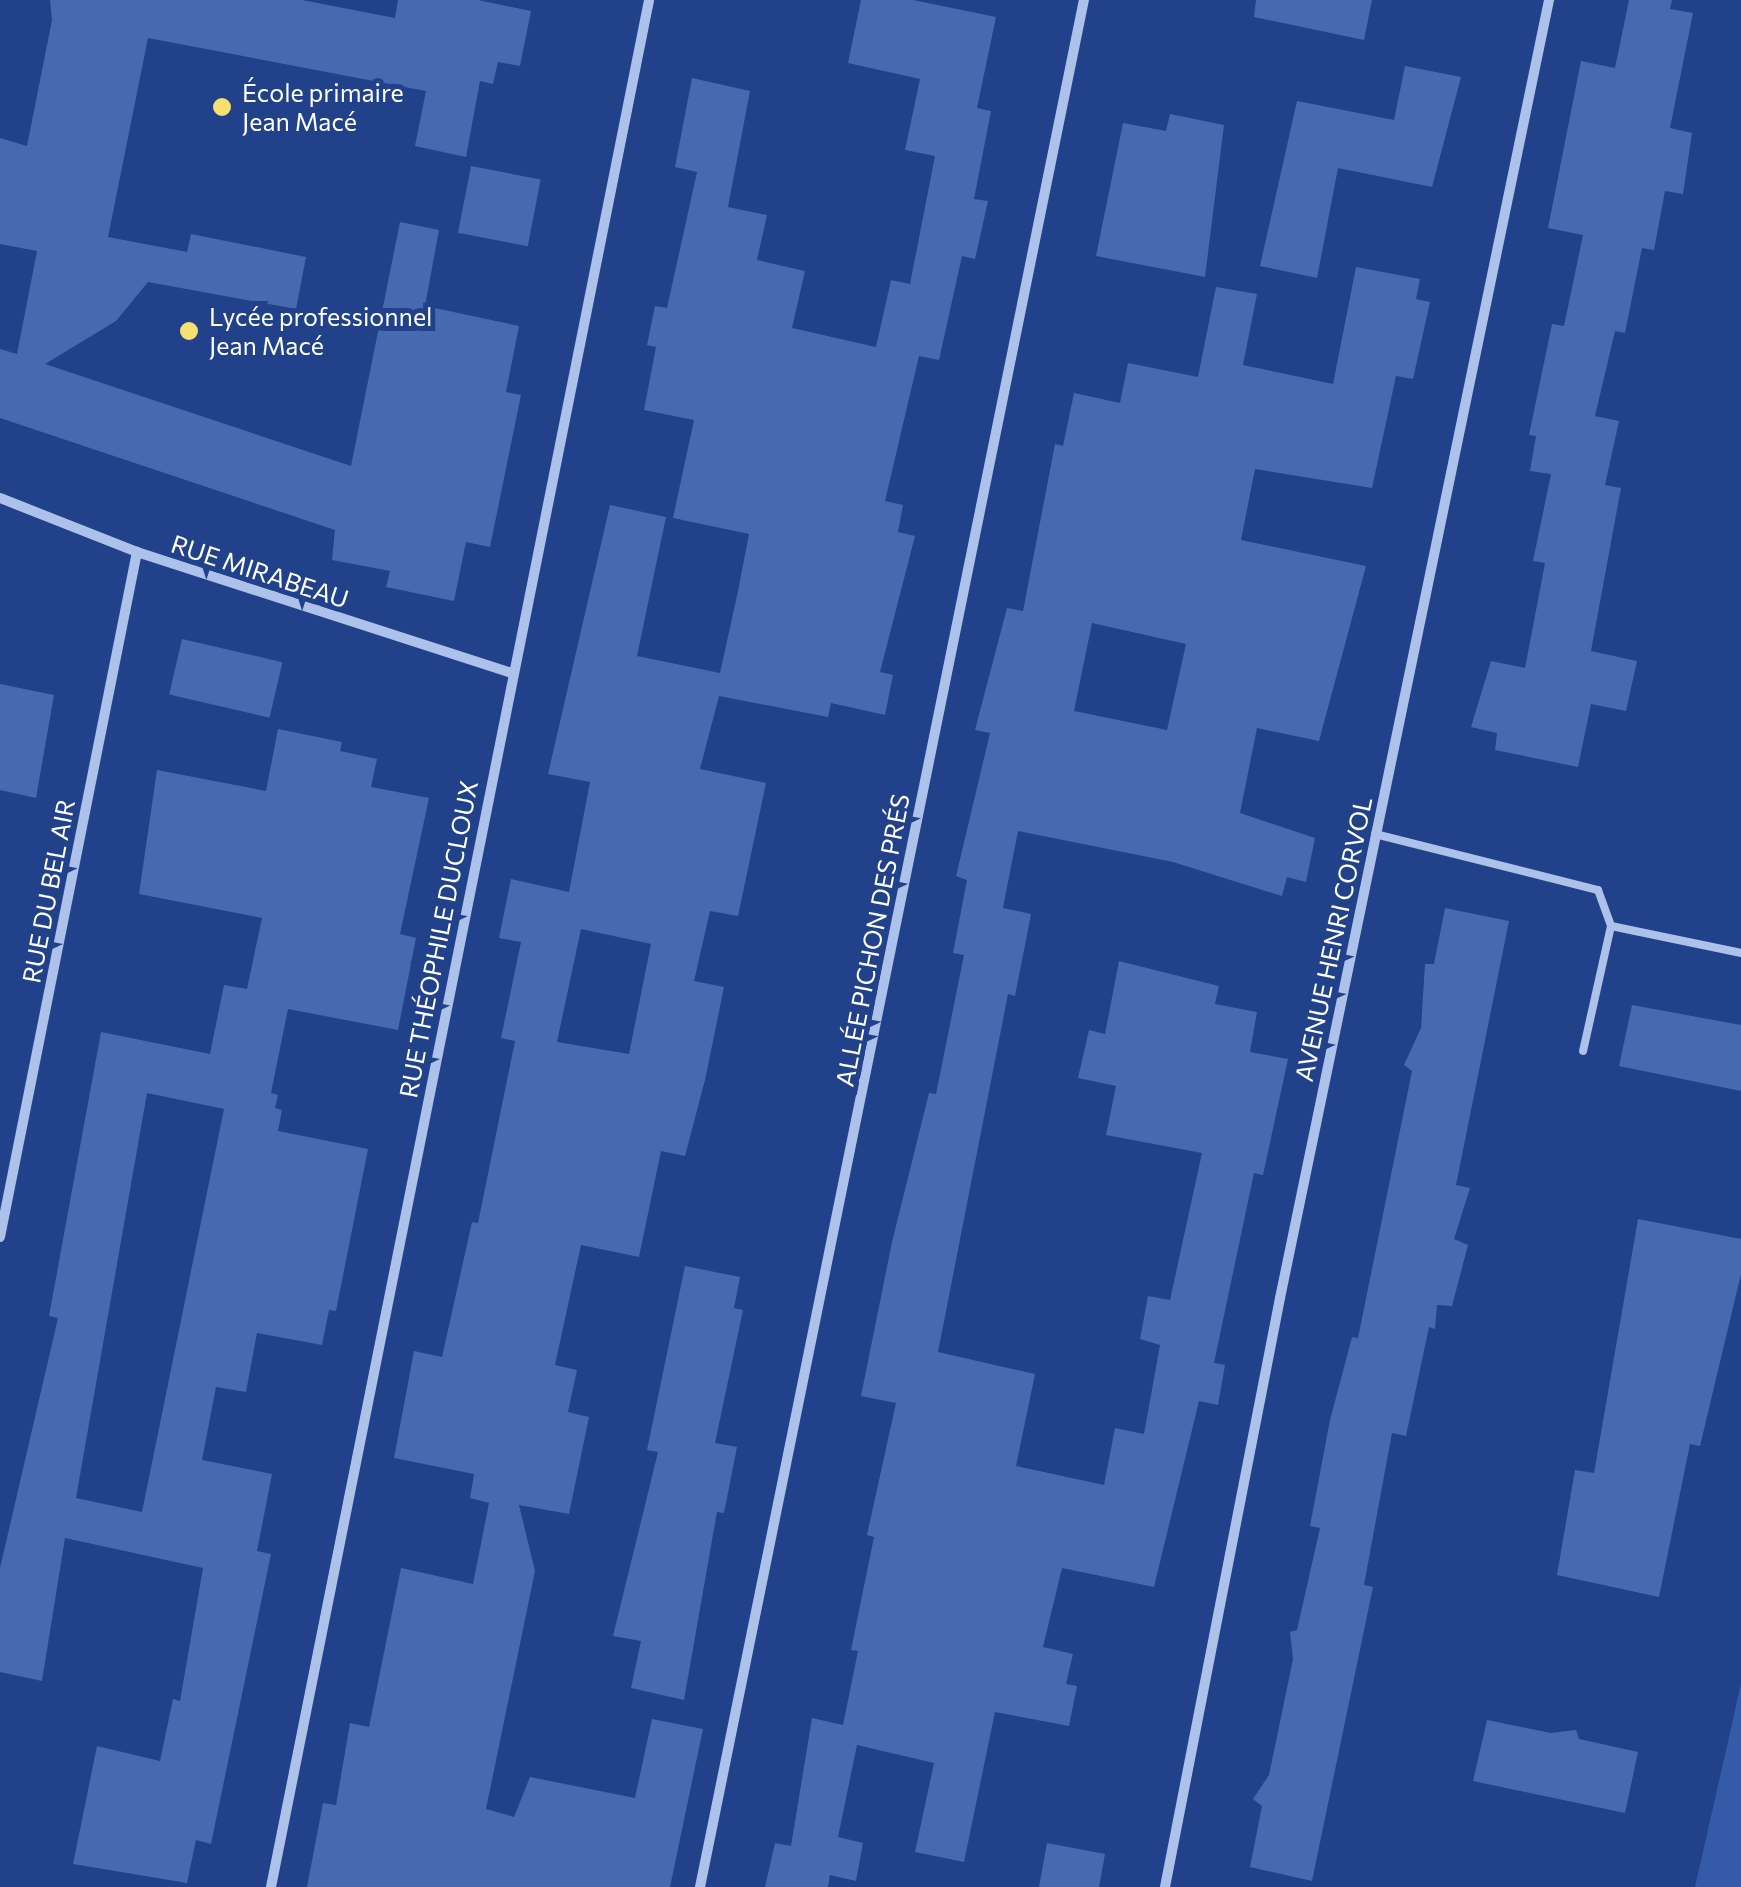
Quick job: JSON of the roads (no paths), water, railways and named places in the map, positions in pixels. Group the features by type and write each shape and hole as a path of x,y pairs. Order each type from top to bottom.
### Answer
{"street":[{"name":"RUE THÉOPHILE DUCLOUX","path":"270,1887 649,0"},
{"name":"ALLÉE PICHON DES PRÉS","path":"700,1887 1084,0"},
{"name":"AVENUE HENRI CORVOL","path":"1165,1887 1376,834 1549,0"},
{"name":"RUE MIRABEAU","path":"0,498 136,552 511,673"},
{"name":"RUE DU BEL AIR","path":"0,1237 136,552"}],"lane":[{"path":"1376,834 1598,890 1611,926 1584,1052"},
{"path":"1611,926 1741,954"}],"place":[{"name":"École primaire Jean Macé","path":"222,107"},
{"name":"Lycée professionnel Jean Macé","path":"189,331"}]}
